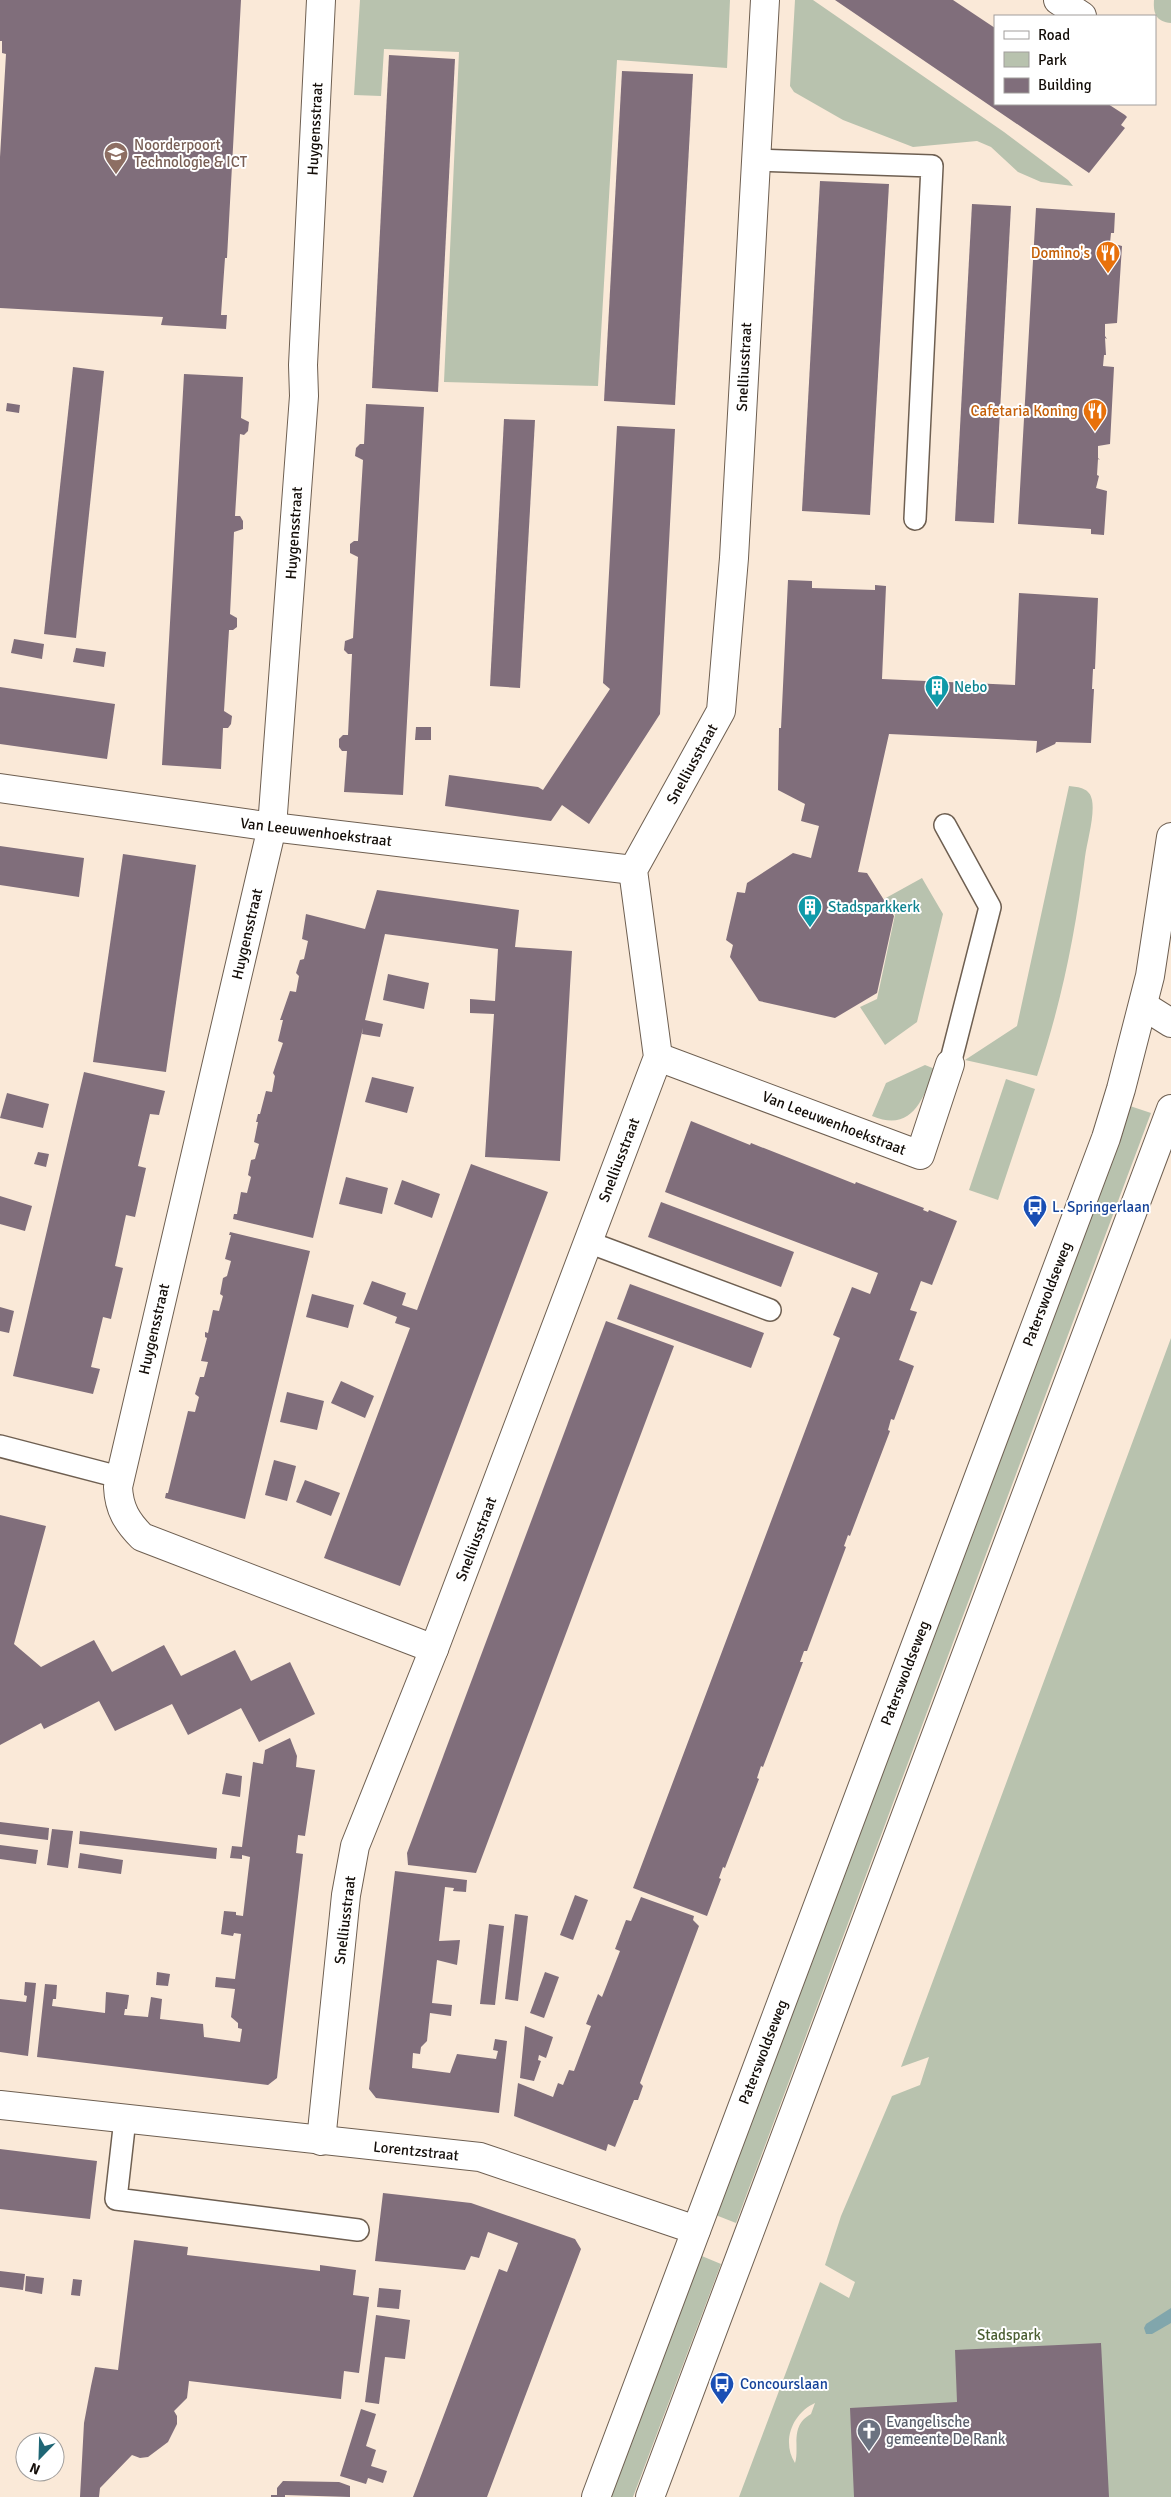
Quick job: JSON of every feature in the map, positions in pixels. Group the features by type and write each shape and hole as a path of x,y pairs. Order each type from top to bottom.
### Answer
{"street":[{"name":"Huygensstraat","path":"322,0 303,365 304,396 272,827 118,1487 121,1509 128,1524 142,1537 434,1649"},
{"name":"Snelliusstraat","path":"321,2141 346,1895 355,1846 434,1649 658,1057 633,870 721,711 734,558 765,0"},
{"path":"1058,0 1080,15"},
{"name":"Van Leeuwenhoekstraat","path":"0,788 272,827 633,870"},
{"name":"Paterswoldseweg","path":"596,2497 1106,1138 1144,1006 1166,883 1171,837"},
{"path":"1144,1006 1171,1003"},
{"path":"1144,1006 1171,1023"},
{"name":"Van Leeuwenhoekstraat","path":"658,1057 920,1155 950,1064"},
{"path":"650,2497 1171,1109"},
{"name":"Lorentzstraat","path":"0,2105 480,2157 696,2230"}],"lane":[{"path":"756,160 932,166 916,518"},
{"path":"946,825 990,908 950,1064"},
{"path":"588,1242 770,1310"},
{"path":"0,1446 119,1477"},
{"path":"125,2119 116,2199 358,2230"}],"green space":[{"path":"360,0 730,0 727,68 617,60 598,386 444,382 459,52 384,49 381,96 354,95"},
{"path":"795,0 813,0 1004,132 1068,180 1073,186 1041,182 1018,172 991,147 977,141 913,147 843,120 794,92 790,86"},
{"path":"1154,0 1171,0 1171,23 1159,19 1154,9"},
{"path":"1069,786 1080,788 1091,796 1093,806 1092,821 1067,968 1054,1021 1037,1076 965,1060 1017,1026"},
{"path":"922,878 943,914 917,1022 885,1045 860,1007 877,999 895,915 884,899"},
{"path":"925,1065 935,1069 921,1101 914,1110 907,1116 897,1120 886,1120 872,1116 886,1083"},
{"path":"1006,1079 1035,1089 998,1200 969,1190"},
{"path":"1127,1105 1151,1113 736,2223 713,2214"},
{"name":"Stadspark","path":"1171,1338 1171,2497 739,2497 820,2282 849,2298 855,2282 825,2265 841,2216 892,2096 920,2085 929,2057 901,2067","holes":["815,2403 811,2414 804,2419 798,2431 795,2463 789,2446 791,2428 801,2414"]},
{"path":"697,2254 721,2264 633,2497 605,2497"}],"water":[{"path":"1171,2308 1171,2323 1152,2334 1146,2334 1144,2328 1146,2324"}],"building":[{"name":"Noorderpoort Technologie & ICT","path":"0,0 241,0 227,258 225,258 221,315 227,315 226,329 161,325 163,317 0,308 0,157 6,54 2,53 2,41 0,41"},
{"path":"835,0 953,0 994,27 994,105 1110,105 1125,115 1127,117 1121,125 1125,128 1089,173"},
{"path":"389,55 455,59 438,392 372,388"},
{"path":"622,71 693,74 675,405 604,401"},
{"path":"820,181 889,184 870,515 802,511"},
{"path":"972,204 1011,206 994,523 955,521"},
{"path":"1036,208 1115,213 1114,233 1111,233 1110,243 1122,246 1117,323 1105,324 1105,336 1107,339 1105,338 1106,355 1104,355 1103,366 1114,367 1110,444 1098,446 1098,458 1100,460 1098,459 1097,475 1099,476 1096,488 1107,491 1104,535 1091,534 1091,529 1018,524"},
{"path":"73,367 104,371 76,638 44,634"},
{"path":"184,374 243,377 241,418 249,422 248,431 244,435 240,434 235,516 240,516 243,521 243,529 234,532 230,614 237,618 237,627 229,630 224,711 232,716 231,724 228,728 223,728 221,769 162,765"},
{"path":"7,403 20,405 19,413 6,411"},
{"path":"366,404 424,407 403,795 344,792 347,751 342,751 339,747 339,739 343,735 348,735 352,654 348,654 344,650 345,641 353,638 358,557 350,553 350,544 358,541 363,460 355,456 356,448 360,444 364,444"},
{"path":"504,419 535,420 520,688 490,686"},
{"path":"617,426 675,429 660,714 589,824 562,805 551,821 445,806 449,775 538,787 543,790 610,689 603,683"},
{"name":"Nebo","path":"788,580 812,581 812,588 875,590 875,585 886,586 882,679 1015,685 1019,593 1098,598 1095,669 1093,669 1092,689 1094,689 1091,743 1056,742 1036,753 1037,741 889,734 858,872 867,873 894,916 877,993 835,1018 759,1001 730,957 733,945 726,940 737,892 745,893 747,883 793,853 811,858 819,826 801,821 805,804 778,790 779,728 781,728"},
{"path":"14,639 44,644 42,659 11,653"},
{"path":"76,648 106,652 104,667 73,662"},
{"path":"0,687 115,704 107,759 0,744"},
{"path":"416,727 431,727 431,740 415,740"},
{"path":"0,846 84,858 79,897 0,885"},
{"path":"123,854 196,865 166,1072 93,1062"},
{"path":"377,890 519,910 515,947 572,951 560,1161 485,1157 494,1014 470,1013 470,999 495,1001 498,949 385,934 365,1020 383,1024 380,1037 362,1034 363,1028 313,1238 233,1219 234,1214 237,1214 241,1192 247,1193 251,1177 248,1175 251,1160 255,1159 259,1144 254,1142 258,1114 260,1114 266,1091 272,1092 275,1076 273,1073 283,1043 278,1041 283,1020 280,1020 290,991 296,992 299,976 296,973 300,960 304,959 308,941 302,939 306,914 365,929"},
{"path":"388,974 429,983 424,1009 383,1000"},
{"path":"84,1072 165,1091 159,1115 150,1114 138,1166 146,1168 135,1217 126,1215 115,1266 123,1268 111,1319 103,1317 91,1367 100,1369 93,1394 13,1376"},
{"path":"372,1077 414,1087 407,1113 365,1102"},
{"path":"7,1093 49,1104 43,1128 0,1118"},
{"path":"691,1121 750,1145 751,1143 855,1184 856,1182 924,1208 923,1210 928,1212 929,1210 957,1221 932,1285 921,1281 910,1310 917,1312 899,1360 914,1366 894,1420 891,1419 888,1430 890,1431 850,1536 848,1535 844,1546 846,1547 807,1651 804,1651 800,1662 803,1662 763,1767 761,1766 757,1778 759,1779 725,1868 723,1867 719,1878 721,1879 707,1916 633,1888 840,1338 833,1335 852,1287 870,1294 878,1273 665,1192"},
{"path":"38,1152 49,1154 46,1167 34,1164"},
{"path":"471,1164 548,1192 400,1586 324,1558 410,1328 395,1323 397,1317 363,1304 372,1281 406,1293 402,1305 417,1310"},
{"path":"346,1177 388,1188 382,1214 339,1204"},
{"path":"402,1180 440,1194 432,1218 394,1204"},
{"path":"0,1196 32,1206 25,1231 0,1224"},
{"path":"661,1202 794,1252 781,1287 648,1237"},
{"path":"230,1232 310,1251 245,1519 165,1498 166,1493 168,1493 188,1411 195,1412 199,1397 195,1394 200,1377 204,1377 208,1362 201,1361 207,1338 205,1337 205,1332 208,1333 213,1310 219,1311 223,1296 220,1294 223,1278 227,1276 231,1261 225,1259 231,1235 229,1235"},
{"path":"630,1284 764,1333 751,1368 617,1319"},
{"path":"312,1294 354,1305 348,1328 306,1317"},
{"path":"0,1307 14,1311 9,1333 0,1331"},
{"path":"606,1321 674,1346 476,1873 408,1865 407,1853"},
{"path":"341,1381 374,1396 365,1418 331,1403"},
{"path":"287,1392 324,1401 317,1430 280,1422"},
{"path":"274,1460 296,1466 287,1501 265,1495"},
{"path":"305,1480 340,1493 331,1516 296,1502"},
{"path":"0,1515 46,1526 14,1644 41,1667 94,1640 112,1672 164,1645 181,1676 235,1650 251,1681 290,1662 315,1714 259,1742 241,1708 188,1735 172,1704 115,1731 99,1701 44,1729 41,1723 0,1745"},
{"path":"290,1738 297,1756 296,1767 315,1770 305,1836 298,1835 296,1853 303,1854 277,2078 268,2085 37,2057 45,1984 57,1985 56,1999 53,1999 52,2006 105,2013 106,1992 129,1995 124,2015 148,2017 151,1997 162,1999 160,2019 203,2024 204,2037 240,2042 242,2029 238,2028 238,2023 231,2017 235,1989 215,1987 216,1977 235,1979 241,1934 234,1933 233,1936 221,1934 224,1911 236,1912 236,1915 243,1916 250,1857 242,1855 242,1859 230,1858 232,1846 242,1847 253,1762 263,1764 265,1750"},
{"path":"226,1773 242,1776 240,1797 222,1794"},
{"path":"0,1822 49,1828 48,1840 0,1834"},
{"path":"52,1829 73,1831 68,1868 47,1865"},
{"path":"80,1831 217,1848 216,1859 79,1844"},
{"path":"0,1845 38,1850 36,1864 0,1859"},
{"path":"80,1853 123,1860 121,1874 78,1868"},
{"path":"395,1871 467,1880 466,1892 453,1891 454,1888 445,1887 439,1941 460,1940 457,1965 437,1960 432,2003 452,2005 451,2016 430,2013 427,2041 421,2047 420,2054 413,2053 412,2068 450,2073 457,2054 496,2059 498,2051 493,2050 495,2039 507,2041 499,2113 376,2098 369,2089"},
{"path":"575,1895 588,1900 573,1940 560,1935"},
{"path":"641,1897 694,1916 693,1920 699,1926 640,2083 643,2086 638,2100 634,2100 615,2147 608,2144 606,2151 514,2116 518,2083 553,2097 558,2083 563,2085 569,2070 574,2071 591,2026 586,2024 598,1994 602,1997 620,1951 615,1949 626,1920 631,1921"},
{"path":"515,1914 528,1916 518,2001 505,1999"},
{"path":"489,1924 504,1926 495,2005 480,2004"},
{"path":"157,1972 170,1974 168,1986 156,1985"},
{"path":"545,1972 559,1977 544,2018 530,2013"},
{"path":"25,1982 36,1983 28,2056 0,2052 0,1999 26,2002 27,1996 24,1995"},
{"path":"525,2026 553,2037 546,2058 539,2055 538,2060 541,2061 534,2081 520,2078"},
{"path":"0,2149 97,2161 90,2219 0,2209"},
{"path":"383,2193 471,2203 575,2239 581,2249 487,2497 413,2497 499,2269 507,2272 518,2243 488,2232 479,2258 471,2256 465,2270 375,2261"},
{"path":"134,2240 188,2247 187,2255 320,2271 320,2265 356,2270 353,2295 369,2297 359,2373 344,2371 341,2399 189,2381 187,2398 174,2411 177,2416 177,2424 168,2442 148,2457 140,2458 132,2455 100,2488 99,2497 80,2497 84,2423 91,2386 95,2367 118,2370"},
{"path":"0,2271 25,2274 23,2290 0,2287"},
{"path":"26,2276 44,2278 42,2294 25,2291"},
{"path":"73,2279 82,2280 80,2296 71,2295"},
{"path":"379,2288 401,2290 399,2309 377,2307"},
{"path":"376,2315 410,2320 405,2359 385,2357 379,2404 365,2402"},
{"path":"1101,2343 1109,2497 854,2497 850,2408 957,2402 955,2350"},
{"path":"361,2409 376,2414 366,2446 376,2450 371,2466 387,2471 383,2483 368,2478 366,2484 340,2476"},
{"path":"283,2481 339,2482 350,2486 350,2497 285,2495 285,2497 271,2497 271,2495 277,2495 277,2488"}],"place":[{"name":"Noorderpoort Technologie & ICT","path":"116,175"},
{"name":"Domino's","path":"1108,274"},
{"name":"Cafetaria Koning","path":"1095,432"},
{"name":"Nebo","path":"937,708"},
{"name":"Stadsparkkerk","path":"810,928"},
{"name":"L. Springerlaan","path":"1035,1228"},
{"name":"Concourslaan","path":"722,2405"},
{"name":"Evangelische gemeente De Rank","path":"869,2452"}]}
